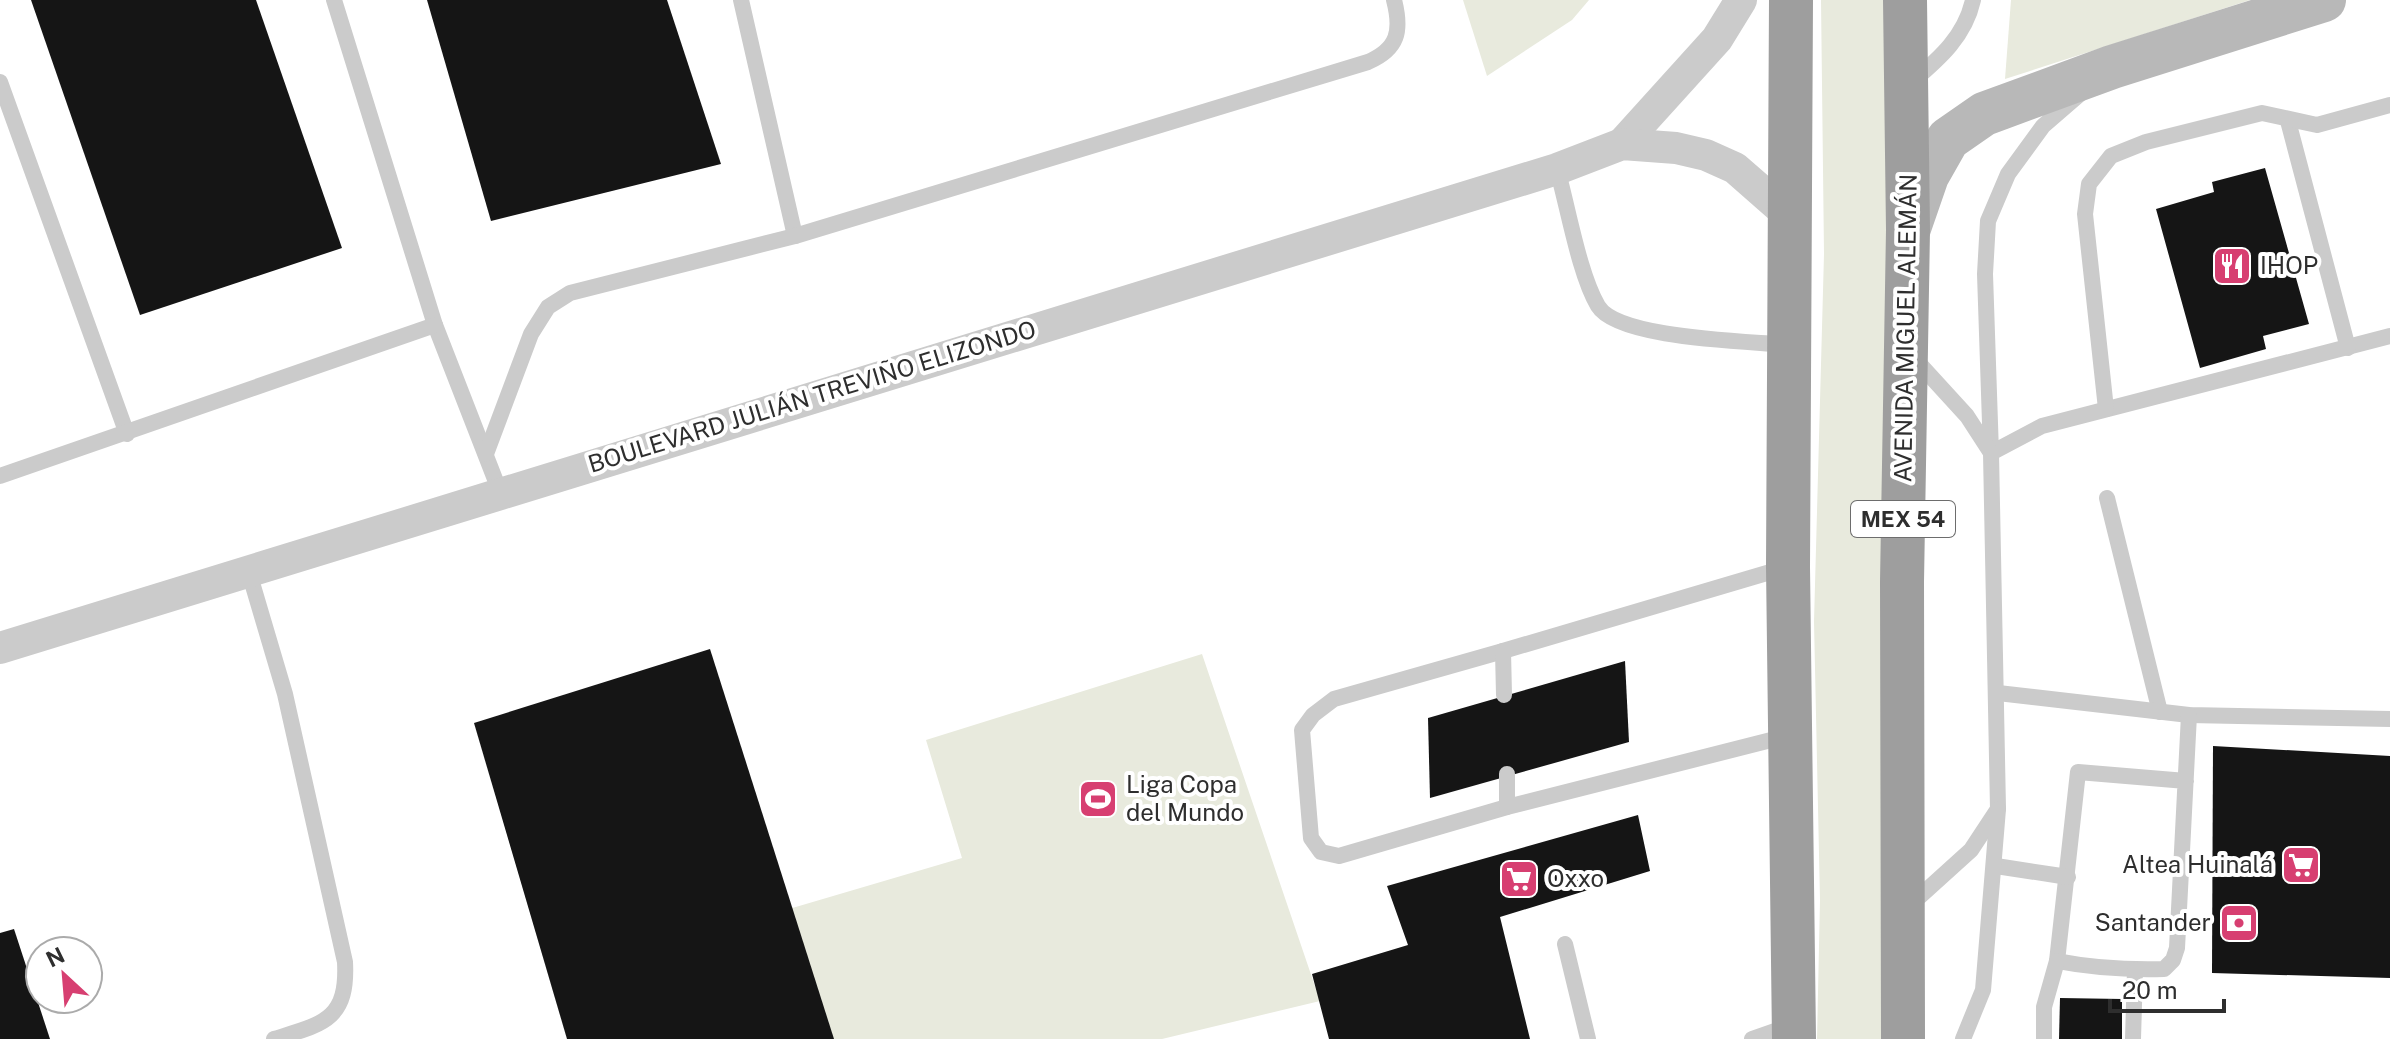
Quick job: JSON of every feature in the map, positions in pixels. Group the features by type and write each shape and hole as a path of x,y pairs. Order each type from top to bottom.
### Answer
{"highway":[{"path":"1791,0 1788,567 1794,1032"},
{"name":"AVENIDA MIGUEL ALEMÁN","path":"1903,1039 1902,582 1908,230 1905,0"}],"main road":[{"path":"1908,230 1927,176 1948,139 1984,114 2112,67 2324,0"}],"street":[{"name":"BOULEVARD JULIÁN TREVIÑO ELIZONDO","path":"1622,144 1717,39 1741,0"},
{"name":"BOULEVARD JULIÁN TREVIÑO ELIZONDO","path":"0,648 248,569 1557,169 1622,144 1676,148 1706,155 1735,168 1791,217"}],"lane":[{"path":"334,0 435,325 500,492"},
{"path":"741,0 795,236"},
{"path":"486,454 531,334 548,307 570,293 795,236 1368,62 1385,55 1396,42 1400,22 1394,0"},
{"path":"1906,87 1944,54 1968,21 1973,0"},
{"path":"1963,1039 1983,990 1996,866 1998,809 1998,693 1985,274 1988,221 2008,174 2043,126 2112,67"},
{"path":"0,82 127,434"},
{"path":"2106,409 2085,214 2089,184 2111,156 2146,142 2262,113 2317,125 2390,105"},
{"path":"2288,121 2348,348"},
{"path":"1557,169 1599,307 1616,323 1646,331 1788,345"},
{"path":"0,476 435,325"},
{"path":"1991,453 2042,426 2390,336"},
{"path":"1907,352 1967,416 1991,453"},
{"path":"2107,498 2160,712"},
{"path":"1788,567 1334,699 1313,715 1302,730 1311,838 1321,852 1339,856 1507,807 1791,735"},
{"path":"248,569 285,694 345,962 346,989 336,1013 317,1026 274,1039"},
{"path":"1503,651 1504,695"},
{"path":"1998,693 2189,715 2390,719"},
{"path":"2057,961 2093,968 2135,970 2164,969 2173,960 2177,948 2189,715"},
{"path":"2044,1039 2044,1007 2057,961 2078,772 2186,781"},
{"path":"1507,774 1507,807"},
{"path":"1904,910 1971,850 1998,809"},
{"path":"1996,866 2068,877"},
{"path":"1565,944 1588,1039"},
{"path":"2133,1039 2135,970"},
{"path":"1752,1039 1794,1032"}],"shaded area":[{"path":"1463,0 1589,0 1572,20 1487,76"},
{"path":"1821,0 1887,0 1883,1039 1817,1039 1820,900 1814,622 1824,254"},
{"path":"2011,0 2250,0 2005,79"},
{"name":"Liga Copa del Mundo","path":"1202,654 1320,1001 1162,1039 811,1039 772,914 962,858 926,740"}],"building":[{"path":"31,0 256,0 342,248 140,315"},
{"path":"427,0 667,0 721,164 491,221"},
{"name":"IHOP","path":"2265,168 2309,324 2263,336 2266,349 2200,368 2156,209 2214,192 2212,182"},
{"path":"710,649 834,1039 567,1039 474,723"},
{"path":"1625,661 1629,742 1430,798 1428,718"},
{"name":"Altea Huinalá","path":"2213,746 2390,756 2390,978 2212,973"},
{"path":"1638,815 1650,871 1500,917 1530,1039 1329,1039 1312,974 1408,945 1387,886"},
{"path":"14,929 24,960 24,1015 42,1015 50,1039 0,1039 0,933"},
{"path":"2060,998 2122,999 2122,1039 2059,1039"}],"place":[{"name":"IHOP","path":"2232,266"},
{"name":"Liga Copa del Mundo","path":"1098,799"},
{"name":"Altea Huinalá","path":"2301,865"},
{"name":"Oxxo","path":"1519,879"},
{"name":"Santander","path":"2239,923"}]}
